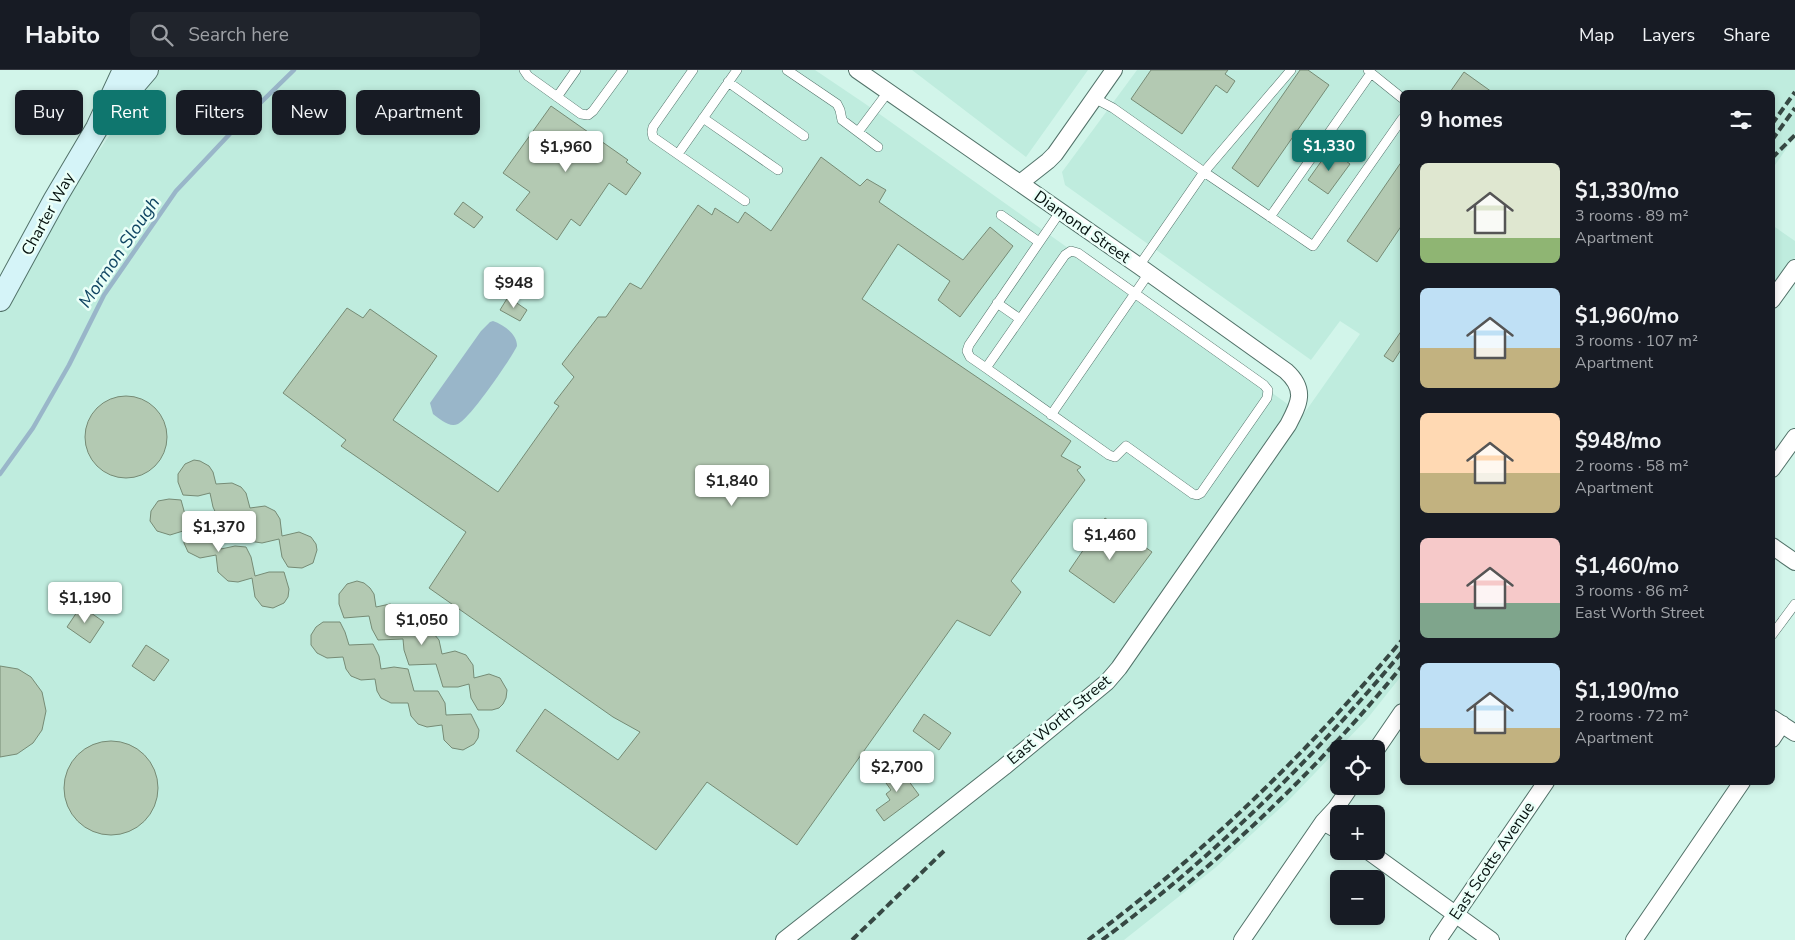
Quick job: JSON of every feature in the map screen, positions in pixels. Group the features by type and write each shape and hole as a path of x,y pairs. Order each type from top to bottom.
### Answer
{"main road":[{"name":"Charter Way","path":"115,90 124,70"},
{"name":"Charter Way","path":"130,90 147,70"},
{"name":"Charter Way","path":"0,300 55,199 93,135"}],"street":[{"name":"Diamond Street","path":"857,70 1286,371 1293,377 1299,391"},
{"path":"1020,183 1048,161 1114,70"},
{"path":"1775,296 1795,268"},
{"name":"East Worth Street","path":"784,940 1107,682 1119,668 1288,425 1300,400 1299,391"},
{"path":"1775,465 1795,437"},
{"path":"1775,548 1795,562"},
{"path":"1383,740 1400,715"},
{"name":"East Scotts Avenue","path":"1438,940 1544,785"},
{"path":"1634,940 1740,785"},
{"path":"1242,940 1323,822 1345,795"},
{"path":"1323,822 1330,826"},
{"path":"1380,860 1491,940"}],"lane":[{"path":"524,70 528,76 581,114 588,115 623,70"},
{"path":"557,97 576,70"},
{"path":"693,70 653,127 652,132 654,136 678,154 745,201"},
{"path":"678,154 737,70"},
{"path":"787,70 836,104 840,110 842,120 878,147"},
{"path":"1051,415 1136,294 1144,270 1204,172 1292,70"},
{"path":"1270,217 1369,71 1400,96"},
{"path":"728,82 804,136"},
{"path":"858,132 888,92"},
{"path":"1094,98 1113,108 1313,246 1400,122"},
{"path":"704,118 778,170"},
{"path":"986,368 1065,255 1071,251 1078,253 1264,385 1268,390 1267,398 1201,493 1197,496 1126,446 1114,457 1108,455 970,357 967,351 969,345 1060,212"},
{"path":"1000,215 1039,242"},
{"path":"997,303 1020,318"},
{"path":"1775,631 1795,604"}],"shaded area":[{"path":"155,70 815,70 1303,415 1360,334 1340,321 1311,360 1065,185 1062,172 1137,70 1795,70 1795,136 1775,165 1775,90 1400,90 1400,678 1367,719 1347,740 1330,740 1330,757 1289,800 1215,868 1124,940 0,940 0,293 110,135 166,135 166,90 141,90"},
{"path":"912,70 1088,70 1026,157"},
{"path":"1775,227 1795,241 1795,257 1775,286"}],"water":[{"path":"493,321 509,330 515,338 517,346 499,375 471,412 458,424 448,424 433,414 430,403 481,331"}],"building":[{"path":"1151,70 1228,70 1225,74 1235,81 1227,93 1216,85 1182,134 1131,99"},
{"path":"1300,70 1308,70 1329,85 1258,187 1232,168"},
{"path":"1464,72 1489,90 1451,90"},
{"path":"551,106 628,160 626,162 641,173 626,195 609,183 580,226 571,219 557,240 516,210 530,192 503,173"},
{"path":"1330,149 1350,164 1328,194 1308,180"},
{"path":"821,157 860,186 867,179 886,190 879,202 963,260 990,227 1013,246 960,317 938,300 950,281 898,244 862,299 1071,441 1061,456 1081,467 1077,470 1085,480 1011,581 1021,592 990,636 957,620 797,845 707,782 656,850 516,751 545,709 618,760 640,732 613,717 429,588 466,532 341,446 346,440 283,393 347,308 363,318 370,309 437,356 393,420 498,492 559,406 554,403 574,377 562,364 598,317 606,317 630,283 641,289 698,205 712,215 715,208 738,223 745,212 771,231"},
{"path":"1400,164 1400,228 1377,262 1347,241"},
{"path":"463,202 483,217 474,228 454,214"},
{"path":"508,297 527,310 520,321 500,310"},
{"path":"1400,333 1400,351 1393,362 1384,356"},
{"path":"118,396 134,396 149,403 160,414 167,429 164,453 155,466 134,478 118,478 103,471 92,460 85,445 85,429 92,414 103,403"},
{"path":"194,460 209,466 213,472 216,484 232,483 241,487 246,493 250,508 265,506 275,511 280,519 282,536 299,532 311,537 316,544 317,550 313,563 302,568 288,567 282,557 279,539 262,543 249,541 241,518 219,520 213,507 210,493 198,496 183,495 178,482 178,474 185,464"},
{"path":"169,499 181,500 188,525 200,522 215,524 221,549 235,546 246,547 251,557 255,576 269,572 284,572 289,589 288,597 284,603 273,608 262,606 255,597 252,578 238,582 228,581 218,572 216,555 200,558 188,552 184,543 183,531 170,535 157,531 150,521 151,511 158,501"},
{"path":"1105,518 1152,552 1114,603 1069,571"},
{"path":"357,581 364,583 370,588 374,594 376,607 390,604 400,608 406,616 409,631 423,629 434,634 439,640 442,654 455,651 466,655 473,665 474,678 489,674 500,678 507,690 503,704 499,708 492,710 478,710 471,698 469,684 458,687 443,687 436,664 409,665 403,639 378,640 372,629 369,616 344,618 339,604 339,594 347,584"},
{"path":"81,606 104,622 90,643 67,627"},
{"path":"323,622 340,622 349,645 373,644 379,656 381,669 394,667 408,669 414,691 438,691 445,703 446,715 471,714 479,730 478,738 474,744 463,750 452,748 444,740 442,725 427,727 418,724 411,716 408,703 391,703 381,698 377,691 375,679 361,680 351,676 346,669 343,657 327,658 317,653 311,645 311,635 316,627"},
{"path":"146,645 169,660 154,681 132,666"},
{"path":"0,666 18,669 31,677 42,692 46,711 42,730 33,743 17,754 0,757"},
{"path":"924,714 951,733 939,750 913,731"},
{"path":"111,741 129,745 144,755 154,770 158,788 154,806 144,821 129,831 111,835 93,831 78,821 68,806 64,788 68,770 78,755 93,745"},
{"path":"897,765 919,795 884,821 876,810 890,800 886,794 891,790 881,776"}],"waterway":[{"name":"Mormon Slough","path":"0,474 33,428 69,365 104,295 176,191 243,120 294,70"}],"railway":[{"path":"1775,120 1795,92"},
{"path":"1775,136 1795,108"},
{"path":"1775,155 1795,135"},
{"path":"1088,940 1174,871 1254,799 1330,722 1400,642"},
{"path":"1102,940 1184,875 1261,805 1333,730 1400,654"},
{"path":"1179,891 1239,839 1296,784 1351,726 1400,668"},
{"path":"852,940 945,850"}]}
